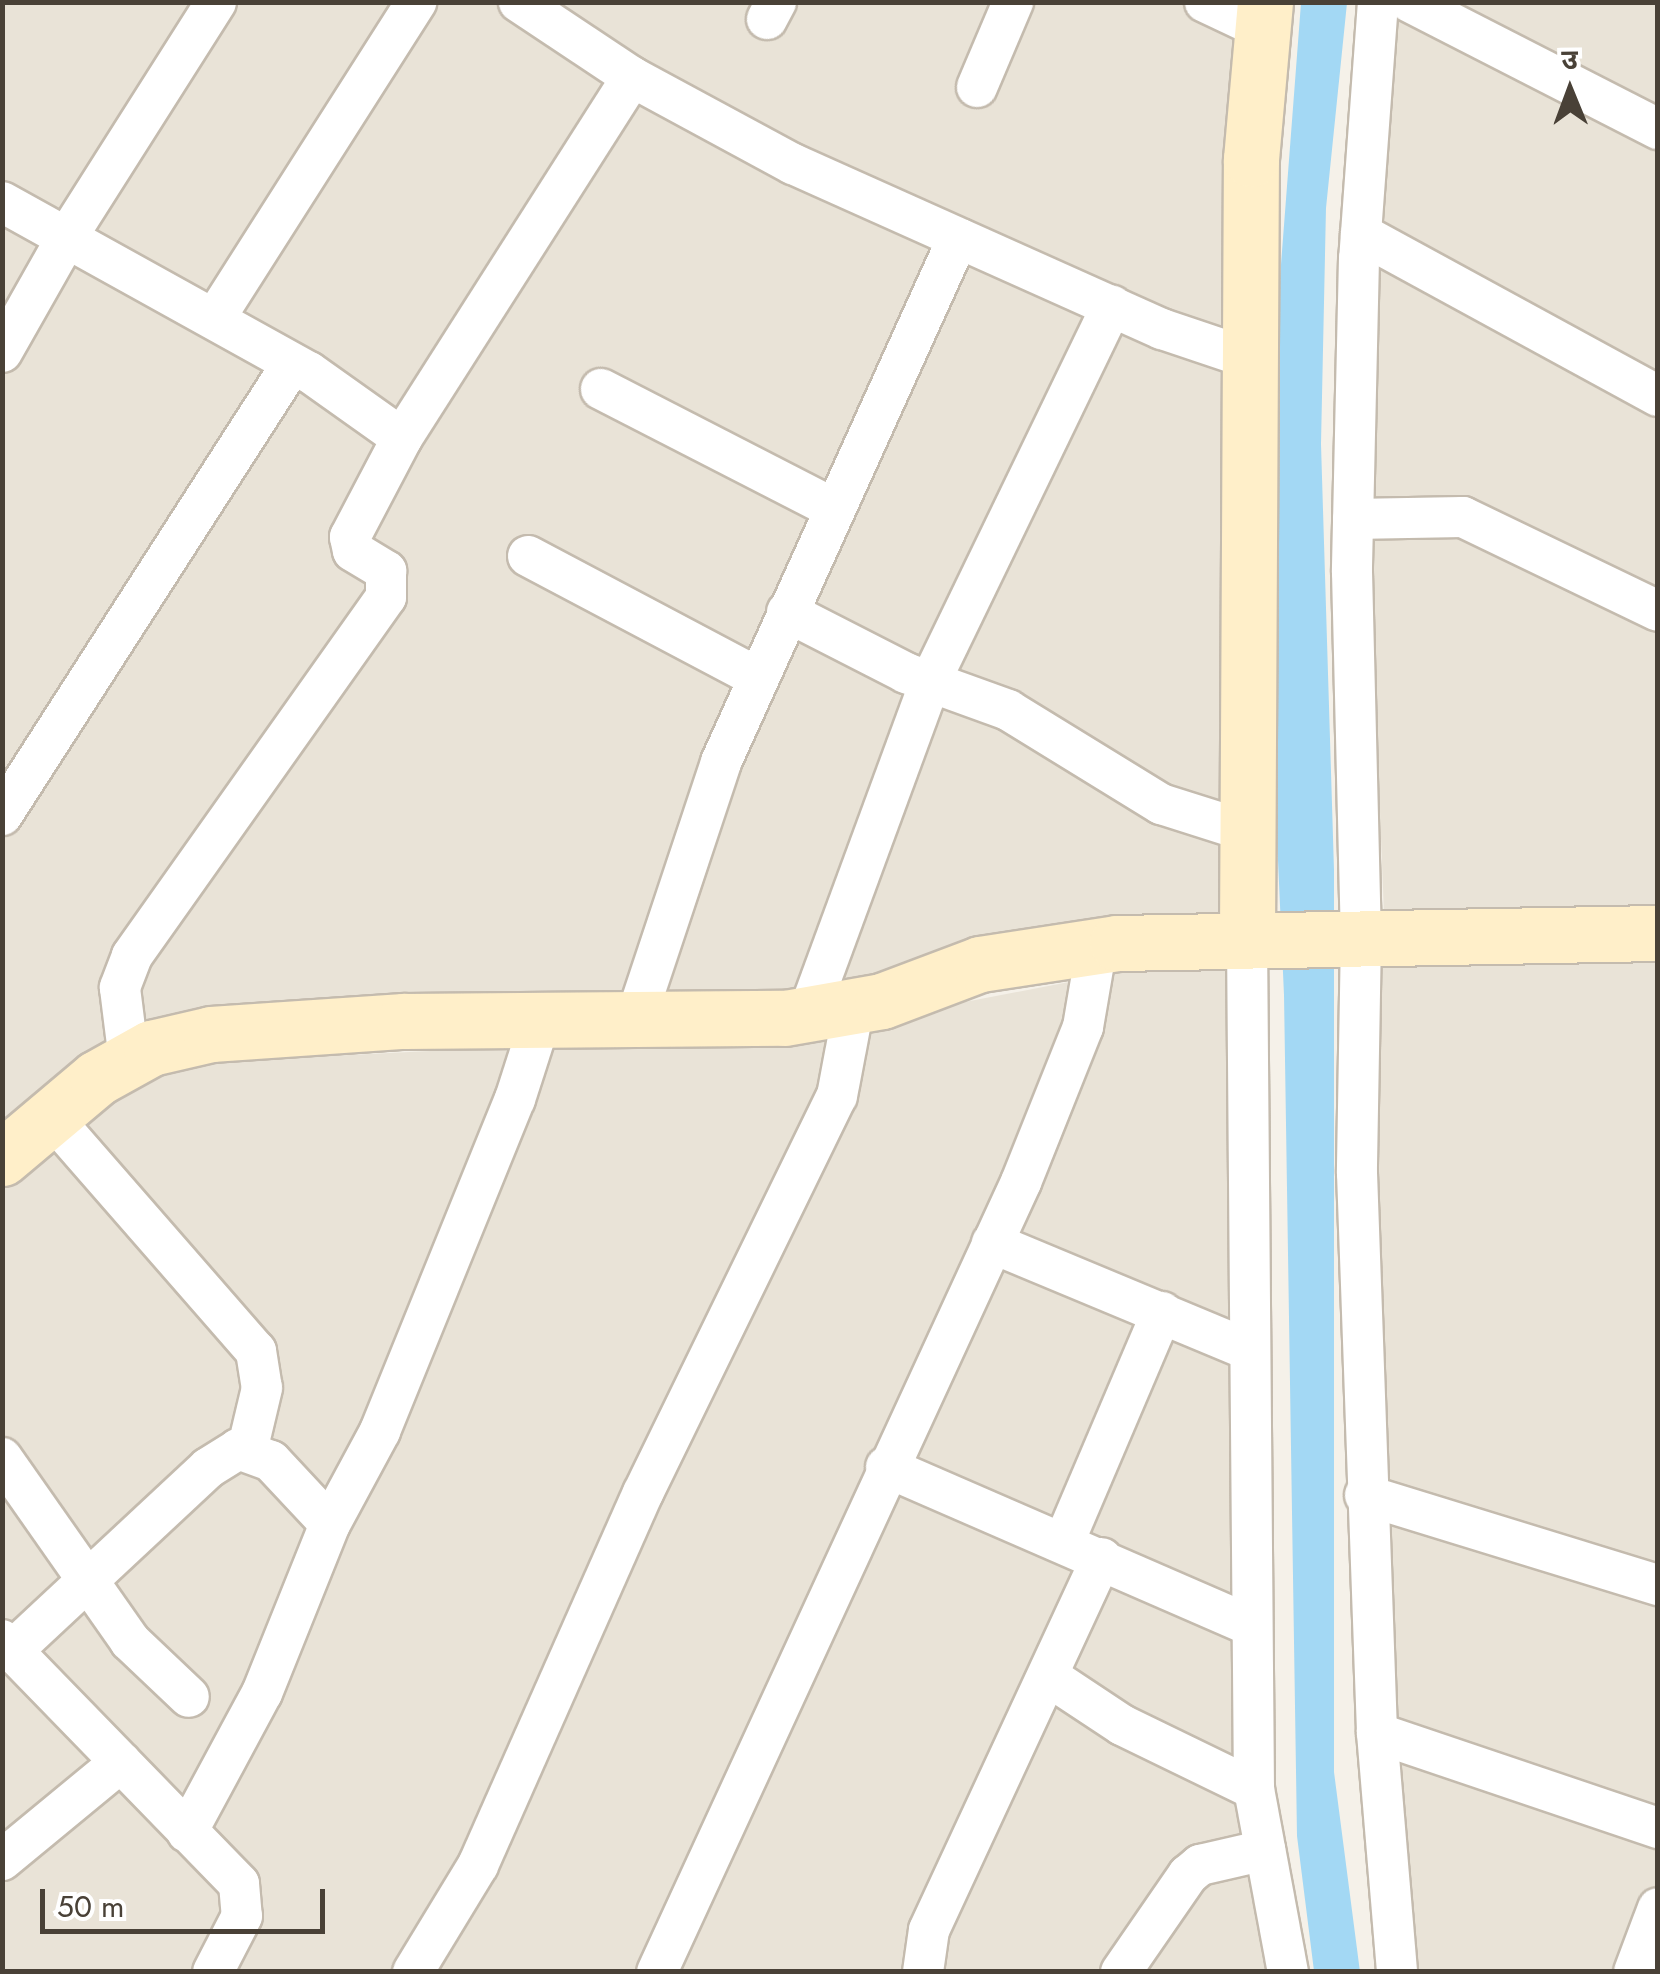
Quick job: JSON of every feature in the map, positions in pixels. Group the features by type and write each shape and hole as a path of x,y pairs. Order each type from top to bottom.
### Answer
{"street":[{"path":"2,352 67,237 216,2"},
{"path":"215,318 416,2"},
{"path":"519,2 632,77 793,164 1112,306 1248,358"},
{"path":"977,87 1012,2"},
{"path":"1205,2 1264,16 1251,159 1248,358 1246,831 1256,939 1247,1348 1250,1626 1254,1789 1288,1972"},
{"path":"1378,2 1361,234 1353,519 1350,936 1365,1495 1377,1733 1397,1972"},
{"path":"1410,2 1656,127"},
{"path":"129,1060 120,988 132,956 386,597 386,572 353,551 350,538 402,438 632,77"},
{"path":"2,202 215,318 402,438"},
{"path":"1361,234 1658,396"},
{"path":"636,1018 712,783 832,507 958,238"},
{"path":"413,1972 478,1865 643,1494 836,1096 831,1010 930,682 1112,306"},
{"path":"2,815 292,364"},
{"path":"601,389 832,507"},
{"path":"1353,519 1463,518 1658,611"},
{"path":"528,556 758,678"},
{"path":"787,612 930,682 1017,715 1171,809 1246,831"},
{"path":"2,1158 49,1114 129,1060 151,1048 211,1034 541,1018 831,1010 980,964 1097,945 1350,936 1658,933"},
{"path":"657,1972 992,1243 1084,1027 1097,945"},
{"path":"187,1832 262,1693 330,1524 380,1430 516,1099 541,1018"},
{"path":"49,1114 256,1351 262,1388 247,1451"},
{"path":"992,1243 1247,1348"},
{"path":"1064,1542 1162,1312"},
{"path":"213,1972 244,1900 238,1884 8,1645 87,1581 208,1468 238,1450 271,1461 330,1524"},
{"path":"2,1458 130,1641 189,1697"},
{"path":"886,1467 1102,1558 1250,1626"},
{"path":"1365,1495 1658,1585"},
{"path":"923,1972 929,1930 1102,1558"},
{"path":"1048,1676 1122,1725 1254,1789"},
{"path":"1377,1733 1658,1828"},
{"path":"2,1860 121,1762"},
{"path":"1121,1972 1188,1875 1200,1865 1265,1850"},
{"path":"1634,1972 1658,1908"}],"shaded area":[{"path":"3,3 1253,3 1238,913 779,996 193,1016 3,1137"},
{"path":"1387,3 1657,3 1657,916 1384,914 1373,634 1361,551"},
{"path":"1657,947 1657,1971 1416,1971 1381,1605 1370,1053 1376,955"},
{"path":"1238,962 1280,1971 3,1971 2,1180 99,1098 152,1073 209,1062 809,1032 1152,966"}],"water":[{"path":"1301,3 1347,3 1326,208 1321,444 1334,870 1334,1772 1360,1972 1314,1971 1297,1836 1284,995 1268,636 1273,369"}]}
